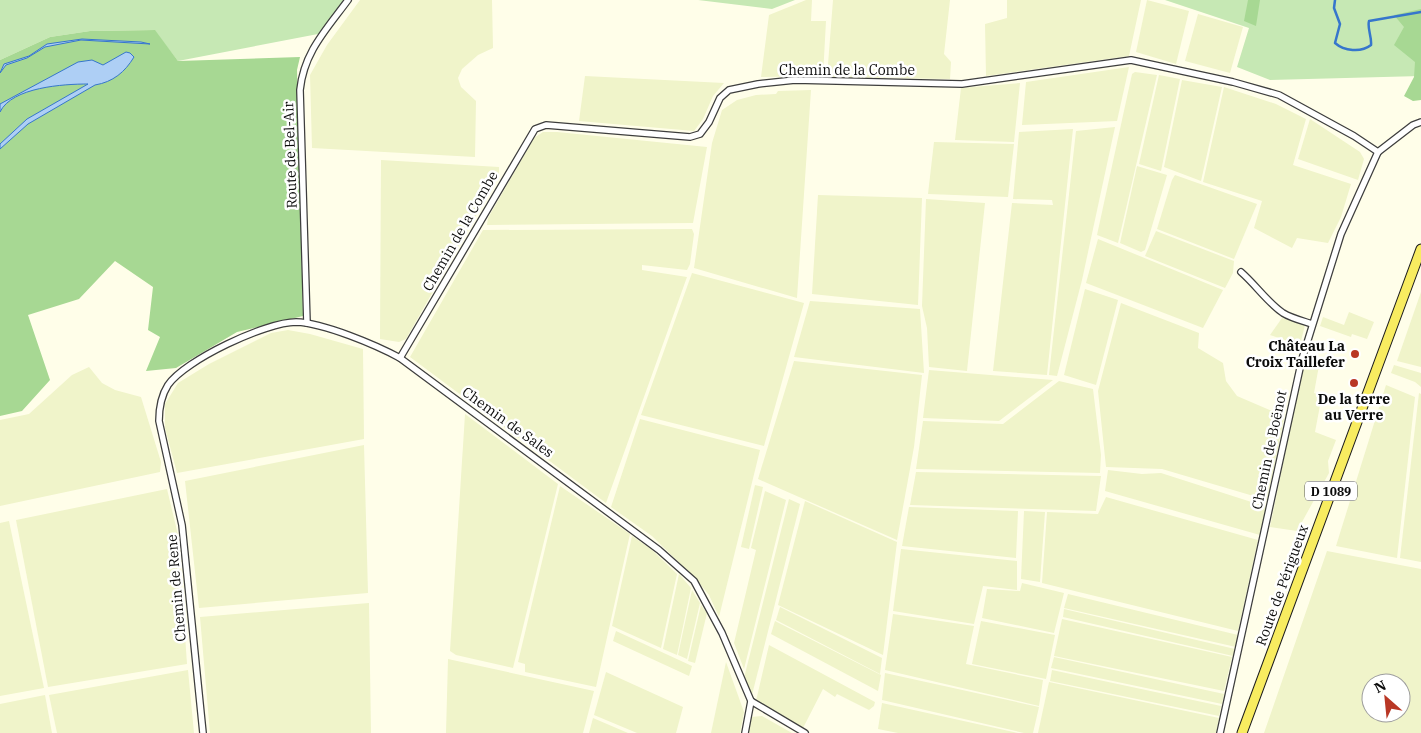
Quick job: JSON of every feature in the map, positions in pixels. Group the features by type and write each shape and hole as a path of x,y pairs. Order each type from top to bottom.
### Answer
{"main road":[{"name":"Route de Périgueux","path":"1242,733 1421,249"}],"street":[{"name":"Route de Bel-Air","path":"308,323 300,90 302,72 316,44 348,0"},
{"name":"Chemin de la Combe","path":"400,358 535,129 546,125 690,137 700,134 709,122 720,98 729,90 758,84 795,80 962,84 1131,60 1233,82 1279,95 1354,136 1378,152"},
{"path":"1378,152 1413,125 1421,122"},
{"name":"Chemin de Boënot","path":"1220,733 1302,359 1342,234 1378,152"},
{"path":"1241,272 1260,290 1271,304 1285,314 1312,324"},
{"name":"Chemin de Sales","path":"164,442 159,421 159,407 169,383 184,369 254,331 276,324 308,323 386,350 400,358 659,550 694,581 722,633 751,701"},
{"name":"Chemin de Rene","path":"164,442 182,525 203,733"},
{"path":"745,733 751,701 805,733"}],"green space":[{"path":"0,0 344,0 318,34 178,61 154,30 90,31 50,37 0,60"},
{"path":"360,0 492,0 493,48 478,55 462,69 458,78 461,87 476,101 475,157 312,148 310,75 327,45"},
{"path":"698,0 795,0 772,9"},
{"path":"806,0 812,0 811,21 826,21 823,76 761,77 769,15"},
{"path":"833,0 950,0 944,54 951,62 950,79 827,77"},
{"path":"1007,0 1141,0 1129,56 986,76 985,24 1007,18"},
{"path":"1147,0 1189,11 1176,64 1136,52"},
{"path":"1165,0 1421,0 1421,76 1270,80 1237,67 1249,28"},
{"path":"1248,0 1260,0 1256,26 1244,21"},
{"path":"1421,9 1421,100 1413,101 1404,96 1414,77 1415,62 1394,45 1404,27 1394,15"},
{"path":"1198,14 1243,27 1230,73 1185,61"},
{"path":"155,30 178,61 300,57 297,70 303,316 237,332 176,368 146,371 160,337 148,330 153,287 115,261 79,299 28,315 50,380 22,411 0,416 0,60 50,37 90,31"},
{"path":"1129,67 1117,121 1022,125 1026,82"},
{"path":"1135,72 1157,75 1118,243 1097,235 1132,74"},
{"path":"1159,75 1180,79 1161,171 1139,164"},
{"path":"585,76 724,83 713,96 703,119 694,131 579,121"},
{"path":"1182,80 1222,87 1201,181 1164,167"},
{"path":"1020,83 1014,142 955,140 961,88"},
{"path":"1224,87 1276,104 1306,119 1293,165 1351,184 1341,217 1328,243 1297,238 1292,248 1254,228 1262,201 1203,182"},
{"path":"811,90 797,298 694,268 712,143 722,110 737,100 756,95 776,94 778,91"},
{"path":"1310,119 1360,152 1364,159 1358,180 1298,159"},
{"path":"1115,127 1082,280 1057,376 1049,375 1076,131"},
{"path":"1073,129 1047,375 993,371 1012,203 1053,205 1052,200 1013,199 1019,132"},
{"path":"543,132 707,147 693,223 487,225 488,218 534,138"},
{"path":"934,142 1014,144 1008,197 928,194"},
{"path":"381,160 499,167 499,175 406,339 399,342 380,339"},
{"path":"1137,166 1167,175 1145,250 1141,252 1120,243"},
{"path":"1175,175 1257,204 1234,259 1157,229"},
{"path":"818,195 922,198 918,305 812,294"},
{"path":"926,199 985,203 967,371 929,367 927,328 922,306"},
{"path":"692,229 694,234 690,264 687,270 642,265 642,270 687,277 606,503 410,357 483,230"},
{"path":"1156,231 1234,261 1233,273 1225,288 1145,256"},
{"path":"1098,239 1223,290 1203,328 1086,283"},
{"path":"692,273 804,303 764,446 641,415"},
{"path":"1085,289 1118,300 1096,385 1064,375"},
{"path":"1421,292 1421,367 1397,361"},
{"path":"810,301 920,309 924,373 794,357"},
{"path":"1121,303 1199,333 1198,348 1223,363 1226,381 1237,396 1281,415 1284,419 1267,500 1162,469 1106,467 1098,391"},
{"path":"1349,312 1374,322 1367,339 1352,334 1351,337 1320,326 1323,317 1344,325"},
{"path":"1282,318 1305,325 1300,345 1270,335"},
{"path":"288,330 310,334 363,349 364,439 177,473 165,428 165,404 178,383 209,364 271,333"},
{"path":"1310,357 1320,360 1314,393 1322,395 1315,432 1336,440 1328,461 1329,473 1297,531 1270,527 1304,360"},
{"path":"794,361 922,375 914,447 897,540 758,479"},
{"path":"1394,365 1421,373 1421,387 1415,382 1391,373"},
{"path":"89,367 102,383 115,390 141,397 161,462 160,472 0,506 0,420 29,414 72,375"},
{"path":"929,370 1053,380 999,421 923,418"},
{"path":"1059,381 1093,389 1101,455 1100,473 916,469 923,421 1003,424"},
{"path":"1386,385 1415,397 1397,558 1336,546"},
{"path":"1419,393 1421,394 1421,562 1400,558"},
{"path":"465,414 558,484 513,668 456,655 450,651"},
{"path":"640,419 760,450 719,617 709,595 696,579 652,536 611,507"},
{"path":"364,445 368,593 199,608 185,481"},
{"path":"1108,470 1142,474 1161,473 1267,507 1260,535 1105,491"},
{"path":"916,472 1101,476 1096,511 910,505"},
{"path":"755,485 763,487 749,549 741,547"},
{"path":"560,486 630,534 596,687 525,672 525,664 518,662"},
{"path":"167,489 178,535 187,664 48,687 16,520"},
{"path":"765,491 786,500 744,669 734,643 756,550 751,548"},
{"path":"1106,497 1258,540 1238,631 1042,583 1047,512 1098,514"},
{"path":"789,499 800,504 752,695 744,678"},
{"path":"805,501 897,542 883,655 778,605"},
{"path":"909,507 1018,511 1016,558 902,546"},
{"path":"1024,511 1045,512 1040,582 1021,579"},
{"path":"9,521 44,688 0,696 0,523"},
{"path":"632,536 651,549 677,574 661,648 612,626"},
{"path":"901,549 1017,561 1017,590 983,586 974,624 893,611"},
{"path":"1327,551 1421,569 1421,733 1264,733"},
{"path":"679,574 691,588 677,655 663,649"},
{"path":"1022,583 1064,593 1054,633 982,618 987,589 1020,591"},
{"path":"692,590 700,603 687,659 678,655"},
{"path":"1068,594 1238,635 1236,647 1064,608"},
{"path":"369,603 371,733 210,733 200,617"},
{"path":"701,605 707,613 695,663 688,661"},
{"path":"780,607 882,658 880,674 776,620"},
{"path":"1064,609 1235,649 1233,656 1063,617"},
{"path":"893,614 974,626 966,664 1043,680 1039,706 885,670"},
{"path":"1062,619 1232,657 1224,691 1054,656"},
{"path":"775,621 881,675 878,691 771,634"},
{"path":"981,621 1055,635 1046,679 972,664"},
{"path":"616,631 692,666 689,676 613,641"},
{"path":"769,645 875,702 874,706 869,710 837,694 835,697 823,689 803,728 756,701"},
{"path":"1054,657 1224,694 1222,704 1051,668"},
{"path":"448,659 594,691 583,733 446,733"},
{"path":"726,662 744,712 740,733 711,733"},
{"path":"188,670 194,733 57,733 49,695"},
{"path":"1052,670 1221,706 1219,716 1050,681"},
{"path":"606,672 683,707 676,733 637,733 594,715"},
{"path":"885,673 1039,707 1033,733 1024,733 882,700"},
{"path":"1049,682 1219,718 1216,733 1038,733"},
{"path":"45,695 52,733 0,733 0,704"},
{"path":"882,703 1018,733 898,733 878,729"},
{"path":"762,716 792,733 748,733 751,717"},
{"path":"593,718 628,733 589,733"}],"water":[{"path":"82,39 150,44 81,40 45,47 27,58 6,65 0,73 4,64 29,56 47,44"},
{"path":"126,52 134,57 118,76 95,85 28,124 0,149 0,144 27,119 88,84 53,86 27,92 15,97 0,112 0,104 78,62 92,60 103,65"}],"waterway":[{"path":"1335,0 1334,8 1340,24 1335,43 1343,48 1353,50 1367,48 1371,45 1369,21 1421,12"}],"place":[{"name":"Château La Croix Taillefer","path":"1355,354"},
{"name":"De la terre au Verre","path":"1354,383"}]}
